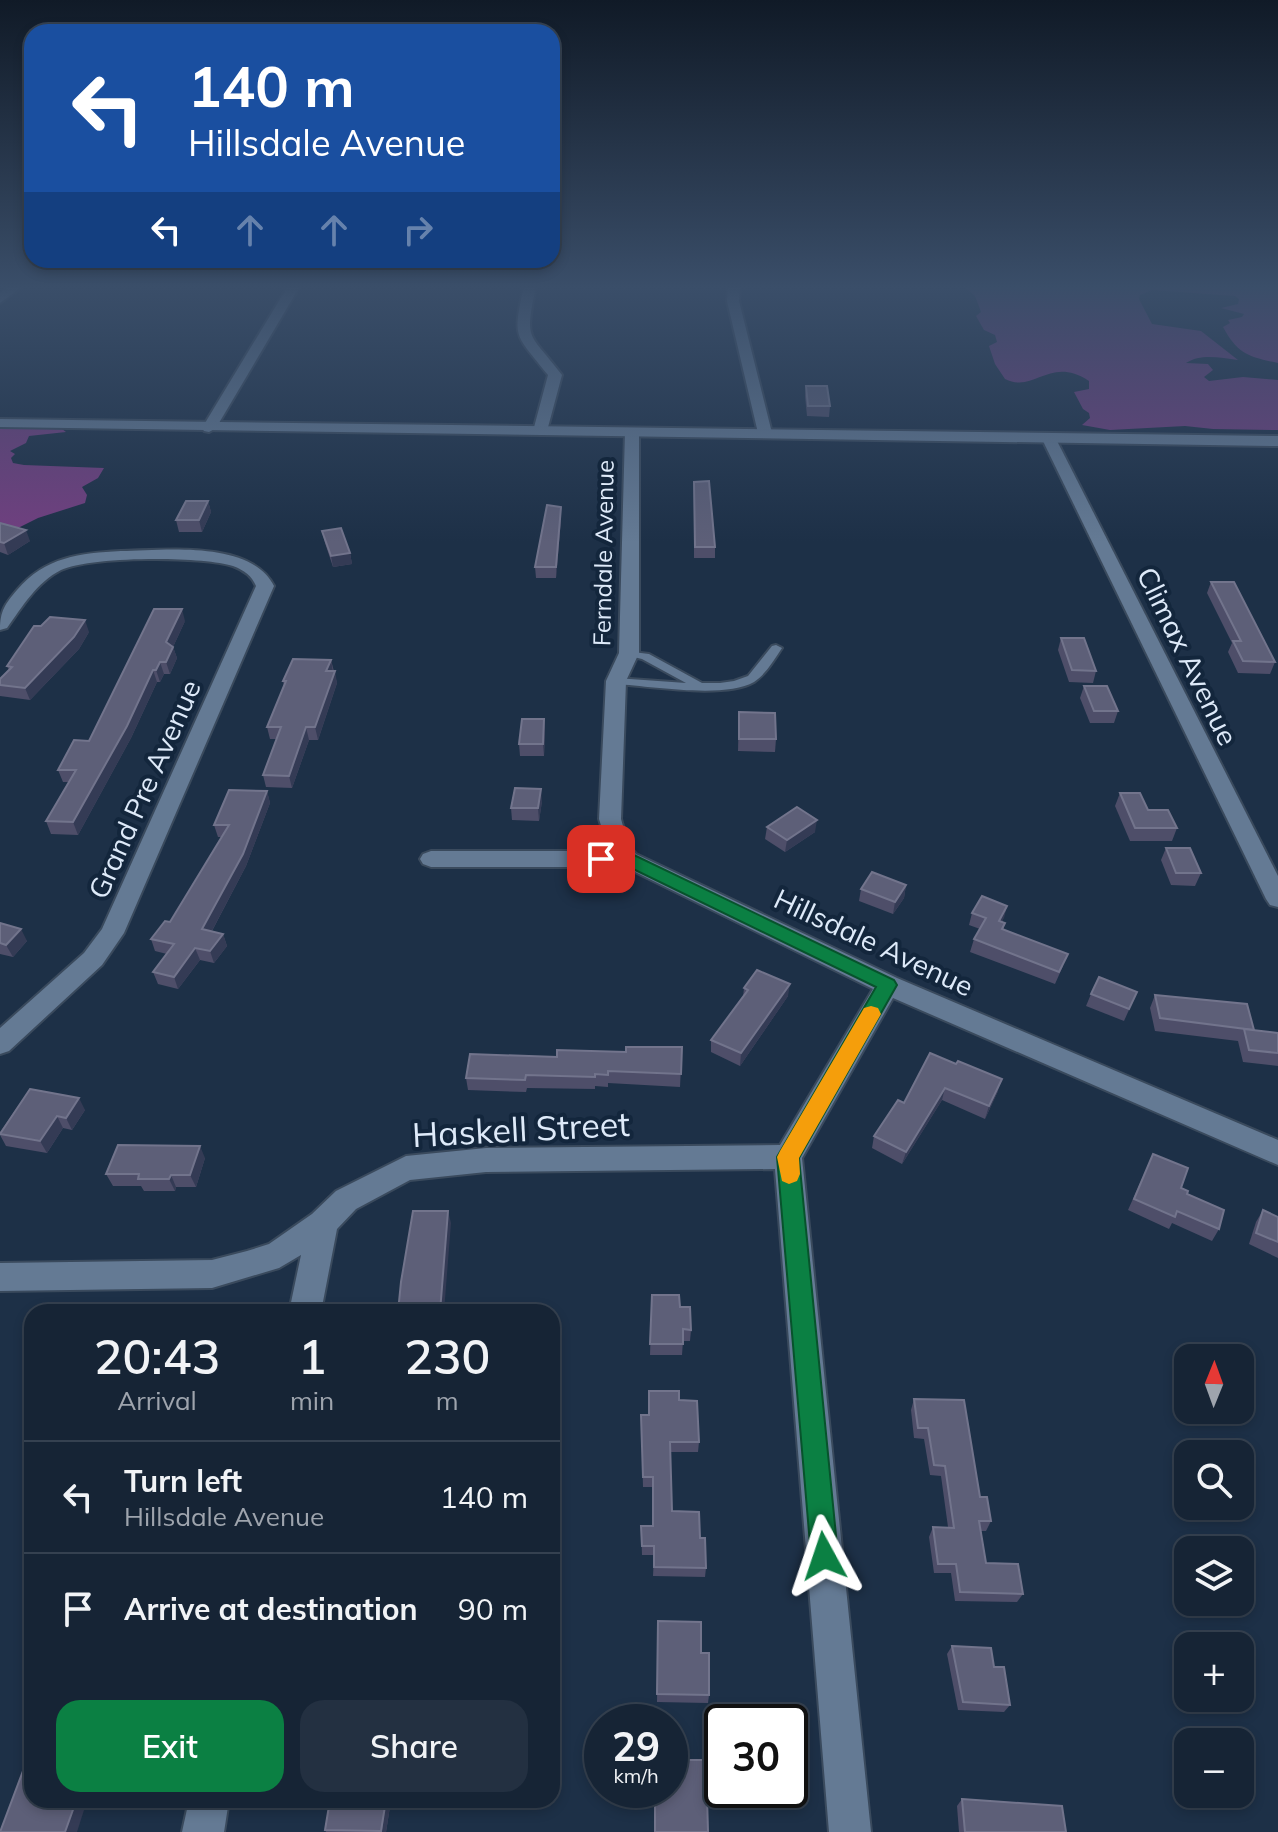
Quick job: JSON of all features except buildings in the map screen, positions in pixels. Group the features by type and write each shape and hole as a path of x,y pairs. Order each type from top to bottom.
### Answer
{"street":[{"path":"209,428 243,371"},
{"path":"540,431 555,375 552,371"},
{"path":"750,371 765,433"},
{"path":"0,423 1278,441"},
{"name":"Ferndale Avenue","path":"628,859 617,846 610,819 616,681 629,653 632,432"},
{"name":"Climax Avenue","path":"1048,437 1278,899"},
{"name":"Grand Pre Avenue","path":"0,624 44,572 74,559 112,555 238,562 255,570 265,586 112,933 81,970 0,1044"},
{"name":"Hillsdale Avenue","path":"431,859 628,859 888,985 1278,1153"},
{"path":"850,1832 788,1157 888,985"},
{"name":"Haskell Street","path":"0,1277 212,1274 279,1254 323,1223 346,1200 406,1168 486,1160 788,1157"},
{"path":"307,1304 323,1223"},
{"path":"203,1832 208,1808"}],"lane":[{"path":"616,681 698,685 745,682 756,674 776,648"},
{"path":"629,653 645,656 698,685"}],"shaded area":[{"path":"1000,371 1211,371 1204,377 1209,381 1243,377 1278,380 1278,430 1185,426 1110,430 1082,425 1090,418 1089,413 1083,409 1074,392 1089,389 1089,381 1063,372 1025,382 1005,379"},
{"path":"0,429 62,429 66,432 29,436 26,443 10,451 15,454 11,458 13,463 24,465 104,468 98,478 82,487 87,495 85,503 38,518 14,530 0,531"}],"slow traffic":[{"path":"789,1174 788,1157 871,1014"}],"route":[{"path":"601,859 628,859 888,985 788,1157 824,1556"}]}
